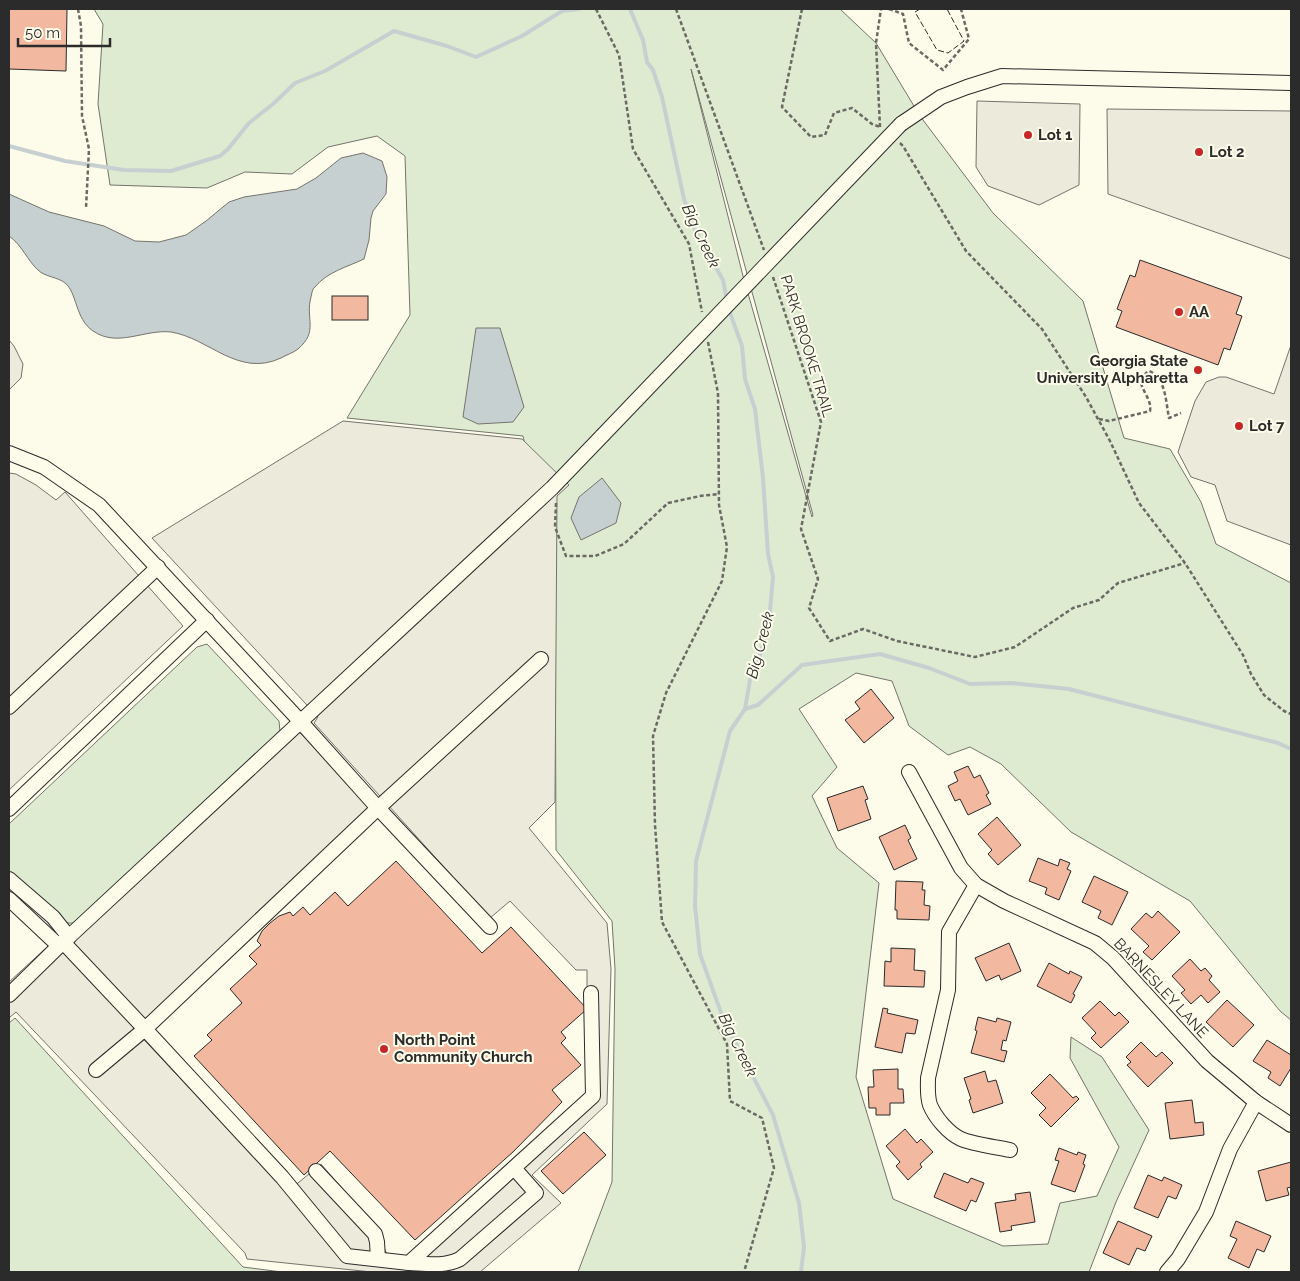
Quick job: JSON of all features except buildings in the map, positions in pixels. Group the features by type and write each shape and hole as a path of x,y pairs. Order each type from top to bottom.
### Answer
{"street":[{"path":"9,995 63,941 552,488 901,124 940,98 1002,76 1291,83"},
{"path":"9,453 44,467 99,505 490,927"},
{"path":"9,707 158,567"},
{"path":"9,809 207,620"},
{"path":"96,1070 145,1029 378,808 541,659"},
{"name":"BARNESLEY LANE","path":"909,772 962,868 976,885 1004,901 1095,943 1113,958 1207,1061 1256,1102 1291,1125"},
{"path":"9,879 53,916 63,941"},
{"path":"976,885 949,932 948,990 928,1078 928,1091 930,1104 935,1114 948,1130 961,1139 1010,1150"},
{"path":"9,898 63,941 282,1177 347,1256 431,1265 451,1263 460,1259 536,1192 514,1168"},
{"path":"409,1263 593,1096 591,993"},
{"path":"1167,1272 1178,1259 1206,1212 1230,1148 1256,1102"},
{"path":"316,1171 375,1234 378,1242 378,1260"}],"path":[{"path":"78,9 81,26 82,116 89,149 86,208"},
{"path":"596,9 619,55 633,149 689,244 704,318"},
{"name":"PARK BROOKE TRAIL","path":"676,9 767,258"},
{"path":"802,9 782,107 811,137 825,135 834,112 852,108 872,124 880,127 876,43 881,9"},
{"path":"889,9 903,14 909,43 943,70 969,39 960,9"},
{"path":"896,140 903,146 966,251 1042,329 1086,397 1139,503 1185,564 1244,655 1251,674 1264,696 1291,714"},
{"name":"PARK BROOKE TRAIL","path":"773,277 821,422 801,529 818,579 809,608 830,641 863,629 897,641 975,657 1015,647 1073,608 1099,600 1118,583 1185,564"},
{"path":"707,337 718,393 719,505 727,547 722,581 666,693 653,736 656,825 662,922 727,1044 730,1101 762,1118 774,1168 744,1272"},
{"path":"1098,419 1109,420 1150,411 1151,405 1141,382 1149,371 1153,372 1157,377 1165,393 1169,418 1181,413"},
{"path":"552,488 556,496 555,527 566,556 596,556 624,544 668,502 719,494"}],"green space":[{"path":"94,9 840,9 876,43 920,116 993,213 1083,301 1124,438 1170,449 1201,502 1216,544 1291,583 1291,1020 1280,1011 1190,901 1071,832 1001,764 970,747 948,755 909,726 892,681 856,673 799,709 837,767 812,796 837,848 879,883 856,1077 893,1199 1003,1246 1048,1244 1060,1203 1097,1196 1119,1147 1070,1058 1071,1037 1102,1057 1149,1130 1116,1202 1089,1272 578,1272 612,1182 615,969 612,921 556,850 555,577 523,436 347,418 410,315 405,156 377,136 328,147 292,174 245,172 207,188 110,185 98,104 103,24","holes":["691,69 812,517 743,276"]},
{"path":"207,644 279,721 280,732 75,923 64,923 9,871 9,824 197,647"},
{"path":"15,1018 243,1267 282,1272 9,1272 9,1023"}],"shaded area":[{"name":"Lot 1","path":"977,101 1080,104 1079,185 1039,205 988,186 976,167"},
{"name":"Lot 2","path":"1107,109 1291,111 1291,259 1108,194"},
{"path":"363,153 382,161 387,177 386,194 373,211 371,218 369,240 364,259 325,277 314,288 309,312 310,330 308,336 294,352 265,363 237,360 198,341 171,332 122,338 102,336 87,326 79,313 69,287 62,281 38,270 9,236 9,194 49,212 104,226 135,241 159,242 186,235 229,202 244,197 297,189 316,178 341,158"},
{"path":"476,328 500,328 524,407 513,422 478,424 463,417"},
{"path":"9,340 23,364 21,378 9,390"},
{"name":"Lot 7","path":"1291,345 1291,545 1227,521 1215,485 1191,477 1178,452 1195,401 1206,382 1219,377 1226,377 1274,394"},
{"path":"343,421 522,439 569,485 557,496 555,802 529,828 607,923 611,969 607,1104 532,1175 561,1203 480,1272 372,1272 247,1259 245,1253 16,1012 9,1018 9,982 291,723 372,809 134,1029 285,1190 298,1183 321,1164 376,1228 388,1257 410,1259 587,1093 587,970 576,970 510,901 490,918 314,723 318,717 152,538"},
{"path":"9,473 16,474 36,485 56,500 65,492 183,626 9,790"},
{"path":"602,478 621,503 616,523 581,540 571,518 579,497"}],"waterway":[{"path":"9,146 65,161 124,170 171,171 220,156 249,123 295,83 325,71 394,31 447,46 476,57 522,36 562,11 579,9"},
{"name":"Big Creek","path":"630,9 643,40 647,62 653,70 662,97 684,199 695,230 723,280 727,301"},
{"name":"Big Creek","path":"729,310 742,346 745,379 755,409 763,478 768,554 773,577 770,611 764,641 757,665 751,674 745,709 730,731 696,861 695,906 700,954 724,1021 773,1115 799,1203 804,1247 801,1272"},
{"path":"745,709 758,705 802,665 880,654 929,668 970,684 1012,683 1069,689 1278,743 1291,749"}],"fence":[{"path":"920,9 915,12 937,50 948,53 964,41 947,9"}],"place":[{"name":"Lot 1","path":"1028,135"},
{"name":"Lot 2","path":"1199,152"},
{"name":"AA","path":"1179,312"},
{"name":"Georgia State University Alpharetta","path":"1198,370"},
{"name":"Lot 7","path":"1239,426"},
{"name":"North Point Community Church","path":"384,1049"}]}
